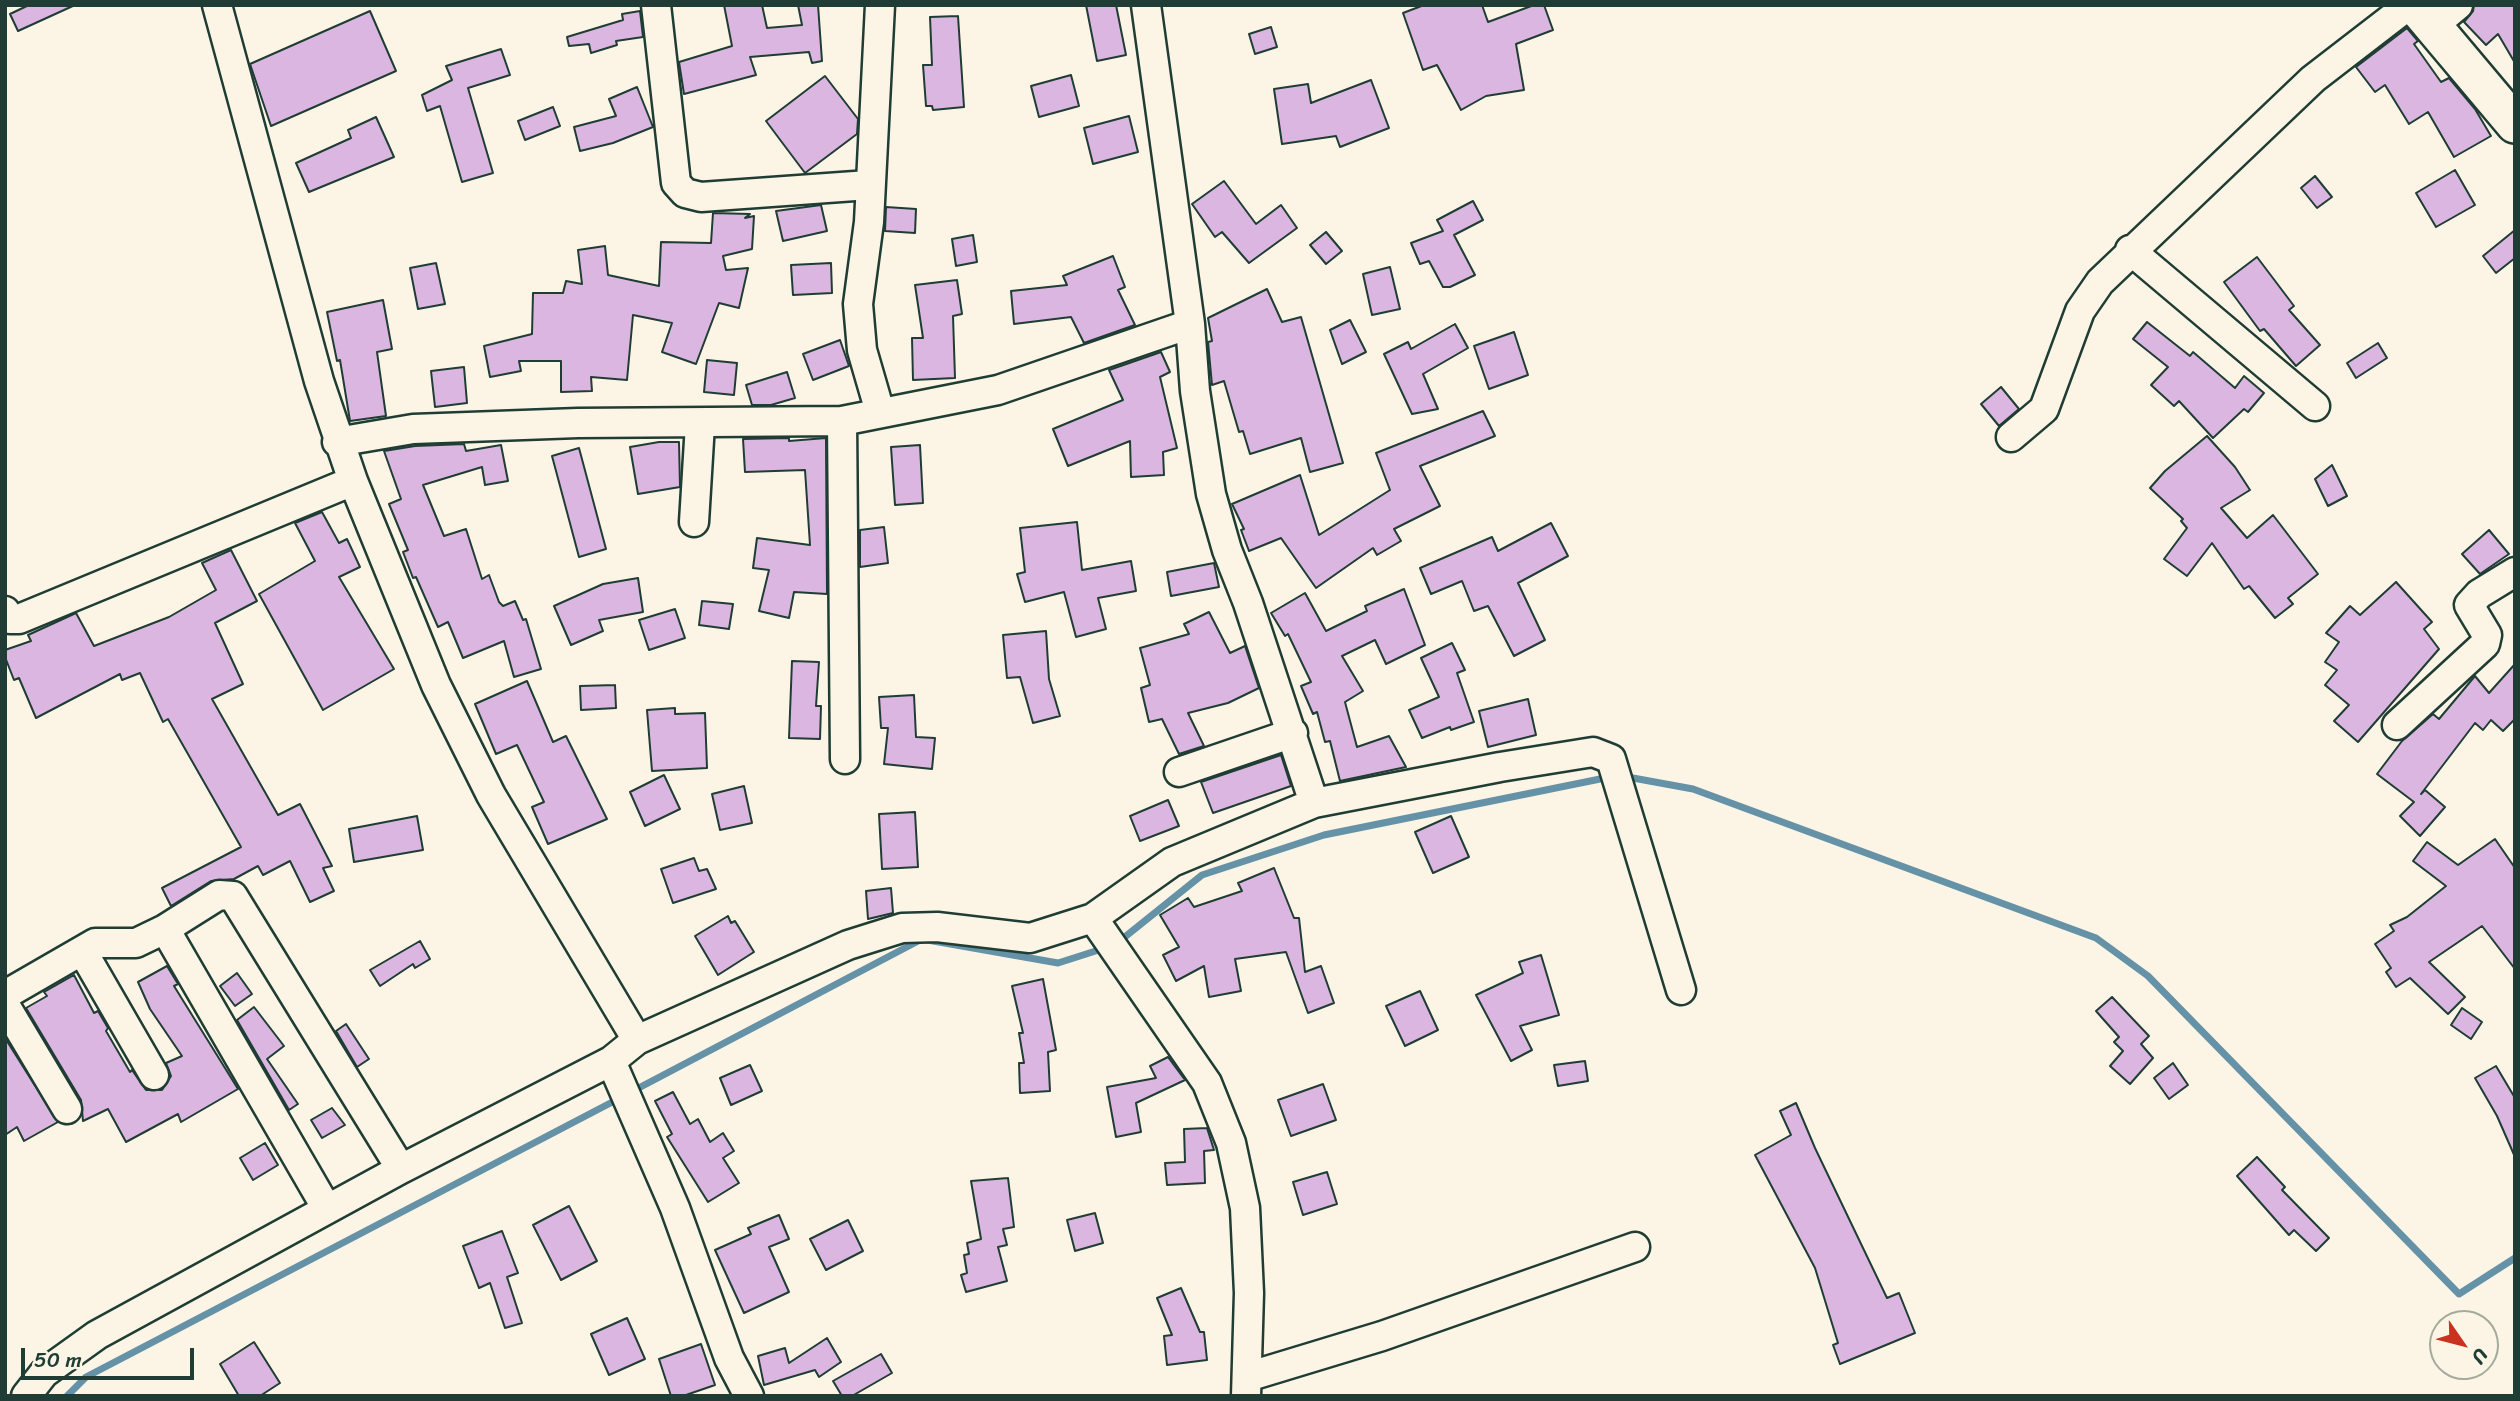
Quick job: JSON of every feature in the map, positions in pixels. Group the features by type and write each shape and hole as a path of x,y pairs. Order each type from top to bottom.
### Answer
{"main road":[{"path":"2429,10 2515,124"}],"street":[{"path":"217,5 337,442 436,685 491,795 637,1040"},
{"path":"656,5 676,178 685,193 701,197 869,185"},
{"path":"880,5 869,222 858,304 862,350 880,412"},
{"path":"1146,5 1189,324 1196,404 1211,494 1227,551 1293,733 1314,803"},
{"path":"2011,438 2044,409 2080,311 2100,282 2130,250 2313,79 2429,10"},
{"path":"2130,250 2315,406"},
{"path":"337,442 413,429 578,423 842,421 998,390 1189,324"},
{"path":"842,421 845,759"},
{"path":"694,522 700,424"},
{"path":"5,611 10,619 19,619 353,481"},
{"path":"2397,724 2486,644 2487,635 2469,605 2479,594 2515,572"},
{"path":"1179,772 1293,733"},
{"path":"27,1395 44,1373 97,1335 401,1169 613,1065 637,1040 848,945 902,928 937,927 1030,938 1095,922 1172,862 1314,803 1579,753 1600,753 1615,771 1681,990"},
{"path":"5,995 101,942 136,943 165,929 219,895 227,894 235,898 401,1169"},
{"path":"1095,922 1207,1083 1231,1143 1245,1208 1249,1293 1246,1386 1635,1247"},
{"path":"165,929 327,1209"},
{"path":"83,952 154,1075"},
{"path":"5,1005 66,1109"},
{"path":"613,1065 675,1208 729,1358 749,1396"}],"building":[{"path":"29,5 75,5 18,31 10,14"},
{"path":"724,5 762,5 767,28 802,25 798,5 818,5 822,61 812,63 809,52 750,57 756,75 684,94 679,62 732,46"},
{"path":"1086,5 1116,5 1126,55 1097,61"},
{"path":"1424,5 1482,5 1488,22 1534,5 1544,5 1553,30 1516,44 1524,90 1486,96 1461,110 1437,65 1423,70 1403,13"},
{"path":"2474,5 2515,5 2515,63 2498,34 2486,45 2464,22 2473,11"},
{"path":"370,11 396,71 271,126 250,64"},
{"path":"640,11 643,37 616,41 617,45 591,53 589,44 569,46 567,37 623,20 622,14"},
{"path":"958,16 964,107 933,110 932,106 926,106 923,65 932,65 930,17"},
{"path":"1271,27 1277,47 1255,54 1249,34"},
{"path":"2407,28 2418,41 2414,44 2441,82 2449,78 2475,109 2491,136 2454,157 2428,112 2409,124 2385,85 2375,92 2356,67"},
{"path":"501,49 510,75 468,88 493,173 462,182 440,106 427,111 422,95 452,80 446,66"},
{"path":"1071,75 1079,106 1039,117 1031,86"},
{"path":"825,76 858,119 857,134 805,173 766,121"},
{"path":"1371,80 1389,128 1340,147 1336,136 1282,144 1274,89 1308,84 1311,103"},
{"path":"637,87 653,127 613,143 580,151 574,127 616,116 609,99"},
{"path":"553,107 560,126 525,140 518,121"},
{"path":"1129,116 1138,152 1093,164 1084,128"},
{"path":"376,117 394,157 309,192 296,163 351,138 348,130"},
{"path":"2455,170 2475,205 2436,227 2416,193"},
{"path":"2315,176 2332,197 2317,208 2301,188"},
{"path":"1224,181 1256,224 1281,205 1297,228 1249,263 1222,232 1215,237 1192,204"},
{"path":"1473,201 1483,220 1454,235 1475,275 1450,287 1443,287 1429,261 1420,264 1411,243 1443,231 1437,220"},
{"path":"821,205 827,231 783,241 776,211"},
{"path":"886,207 916,209 915,233 885,231"},
{"path":"713,213 750,214 745,218 754,216 752,249 723,256 726,270 748,268 739,308 719,303 696,364 662,352 672,323 633,315 627,380 591,377 592,391 561,392 561,361 519,361 521,371 490,377 484,346 532,334 533,293 563,293 566,281 582,284 578,250 605,246 608,275 659,286 661,242 711,243"},
{"path":"2515,230 2515,258 2496,273 2483,256"},
{"path":"1326,232 1342,251 1326,264 1310,245"},
{"path":"973,235 977,262 956,266 952,239"},
{"path":"1113,256 1125,287 1118,290 1135,325 1084,343 1071,317 1014,324 1011,291 1067,285 1063,276"},
{"path":"2257,257 2294,306 2289,310 2320,345 2296,366 2264,329 2260,331 2224,282"},
{"path":"436,263 445,304 418,309 410,268"},
{"path":"831,263 832,293 793,295 791,265"},
{"path":"1390,267 1400,309 1372,315 1363,274"},
{"path":"957,280 962,314 953,316 955,378 913,380 912,338 923,338 915,285"},
{"path":"1267,289 1282,322 1301,317 1343,463 1310,472 1301,438 1250,454 1243,431 1239,432 1224,381 1212,385 1208,342 1212,341 1208,318"},
{"path":"383,300 392,349 377,352 386,416 350,421 340,360 337,361 327,312"},
{"path":"1350,320 1366,352 1342,364 1330,330"},
{"path":"2147,322 2190,356 2193,352 2235,388 2244,376 2264,393 2248,412 2244,409 2213,438 2179,401 2174,406 2151,385 2168,367 2133,339"},
{"path":"1455,324 1468,348 1423,374 1438,409 1412,414 1384,354 1408,342 1411,349"},
{"path":"1514,332 1528,375 1489,389 1474,346"},
{"path":"840,340 849,366 813,380 803,354"},
{"path":"2378,343 2387,358 2356,378 2347,363"},
{"path":"1161,352 1170,372 1160,377 1177,448 1163,452 1164,475 1131,477 1130,441 1068,466 1053,429 1123,400 1109,370"},
{"path":"707,360 737,363 734,395 704,392"},
{"path":"464,367 467,403 435,407 431,371"},
{"path":"787,372 795,398 771,405 752,405 746,385"},
{"path":"2001,387 2019,409 1999,426 1981,404"},
{"path":"1483,411 1495,436 1420,466 1440,506 1394,529 1401,541 1377,555 1373,548 1316,588 1281,538 1249,551 1241,530 1244,529 1232,504 1300,475 1319,535 1390,490 1376,453"},
{"path":"2207,436 2235,467 2250,490 2221,508 2247,538 2273,515 2318,574 2288,598 2293,604 2275,618 2249,586 2244,589 2212,543 2187,576 2164,559 2187,528 2181,521 2183,519 2150,488 2165,471"},
{"path":"789,438 789,441 826,438 827,594 794,592 789,618 759,611 769,570 753,568 757,538 810,545 805,470 745,472 743,439"},
{"path":"679,442 680,487 638,494 630,447"},
{"path":"464,444 466,451 501,445 508,481 485,485 482,467 423,485 444,536 466,529 482,579 489,575 499,602 503,606 515,601 523,620 526,619 541,669 514,677 504,641 463,658 448,622 438,627 416,577 413,578 403,552 408,550 389,504 401,499 384,451 415,446"},
{"path":"920,445 923,503 895,505 891,447"},
{"path":"579,448 606,549 579,557 552,456"},
{"path":"2332,465 2347,496 2328,506 2315,479"},
{"path":"322,512 339,543 347,539 360,567 339,577 394,669 323,710 259,594 315,561 295,523"},
{"path":"1077,522 1082,570 1131,561 1136,591 1098,598 1106,629 1076,637 1064,592 1025,602 1017,574 1025,572 1020,528"},
{"path":"1551,523 1568,556 1518,583 1545,640 1514,656 1488,606 1474,611 1462,581 1431,594 1420,568 1492,537 1498,551"},
{"path":"884,527 888,563 860,567 860,530"},
{"path":"2489,530 2509,554 2480,574 2462,554"},
{"path":"231,550 257,601 215,623 243,684 212,699 278,815 300,804 332,866 323,868 334,891 310,902 290,861 263,875 258,866 234,879 211,881 171,906 162,888 241,847 168,719 163,722 140,673 122,680 120,674 36,718 19,678 14,680 5,650 31,641 28,635 76,613 94,646 169,617 216,590 202,563"},
{"path":"1214,563 1219,587 1171,596 1167,572"},
{"path":"638,578 643,612 599,620 603,631 571,645 554,606 603,584"},
{"path":"2396,582 2432,622 2424,629 2439,649 2358,742 2334,721 2349,705 2325,685 2337,670 2325,662 2339,642 2326,633 2350,606 2360,615"},
{"path":"1404,589 1425,645 1386,664 1375,640 1342,656 1363,691 1345,702 1357,747 1389,736 1406,767 1340,781 1330,741 1325,742 1317,712 1313,714 1301,686 1311,682 1288,634 1285,636 1271,613 1305,593 1326,631 1367,611 1365,606"},
{"path":"702,601 733,604 729,629 699,625"},
{"path":"675,609 685,638 649,650 639,620"},
{"path":"1209,612 1230,653 1245,646 1259,688 1228,703 1188,713 1204,746 1179,754 1162,719 1149,722 1141,688 1150,685 1140,648 1189,634 1184,624"},
{"path":"1046,631 1049,679 1060,716 1033,723 1020,677 1007,678 1003,635"},
{"path":"1452,643 1465,670 1457,673 1474,722 1451,730 1450,727 1422,738 1409,710 1439,697 1421,658"},
{"path":"792,661 819,662 816,706 821,706 820,739 789,738"},
{"path":"2515,664 2515,719 2503,731 2491,720 2483,730 2475,723 2421,794 2425,790 2445,807 2420,836 2400,816 2414,802 2377,774 2402,741 2433,714 2439,719 2475,676 2489,693"},
{"path":"527,681 553,742 566,736 607,819 548,844 532,807 544,802 517,745 496,754 475,704"},
{"path":"615,685 616,708 581,710 580,686"},
{"path":"914,695 916,737 935,738 932,769 884,764 888,728 881,728 879,697"},
{"path":"1528,699 1536,735 1488,747 1479,711"},
{"path":"675,708 675,714 705,713 707,768 652,771 647,710"},
{"path":"1281,755 1291,786 1213,813 1201,782"},
{"path":"664,775 680,809 645,826 630,792"},
{"path":"744,786 752,823 720,830 712,794"},
{"path":"1168,800 1179,826 1140,841 1130,816"},
{"path":"915,812 918,867 882,869 879,814"},
{"path":"417,816 423,850 354,862 349,829"},
{"path":"1451,816 1469,857 1433,873 1415,832"},
{"path":"2495,839 2515,868 2515,969 2482,926 2429,962 2465,997 2448,1014 2410,978 2396,987 2386,972 2391,968 2375,944 2394,931 2390,925 2407,917 2446,886 2413,861 2427,842 2458,865"},
{"path":"694,858 699,871 707,869 716,889 673,903 661,869"},
{"path":"1274,868 1294,918 1299,918 1305,972 1321,966 1334,1003 1308,1013 1286,952 1235,959 1241,991 1209,997 1204,966 1176,981 1163,955 1179,947 1160,915 1188,898 1194,907 1242,891 1238,883"},
{"path":"891,888 893,913 868,919 866,891"},
{"path":"728,916 731,923 735,921 754,952 718,975 695,936"},
{"path":"420,941 430,959 415,968 413,964 380,986 370,970"},
{"path":"1541,955 1559,1015 1520,1026 1532,1050 1511,1061 1476,995 1523,973 1519,962"},
{"path":"167,966 178,984 174,986 238,1089 181,1122 178,1114 126,1142 108,1109 83,1121 81,1100 26,1008 47,996 44,992 74,975 94,1013 98,1011 108,1028 106,1031 130,1072 132,1070 146,1090 162,1090 171,1076 166,1063 182,1056 150,1009 138,982"},
{"path":"237,973 252,994 235,1006 220,986"},
{"path":"1043,979 1056,1050 1048,1052 1050,1091 1020,1093 1019,1063 1024,1063 1019,1033 1023,1033 1012,986"},
{"path":"1420,991 1438,1030 1405,1046 1386,1006"},
{"path":"2112,997 2149,1036 2141,1044 2153,1058 2130,1084 2110,1066 2123,1051 2114,1042 2119,1037 2096,1011"},
{"path":"254,1007 284,1046 267,1059 298,1104 289,1110 237,1020"},
{"path":"2462,1008 2482,1022 2471,1039 2451,1025"},
{"path":"346,1024 369,1059 357,1067 336,1031"},
{"path":"5,1038 58,1122 24,1141 17,1127 5,1135"},
{"path":"1168,1057 1185,1080 1136,1103 1141,1132 1116,1137 1107,1087 1156,1078 1150,1066"},
{"path":"1585,1061 1588,1081 1558,1086 1554,1065"},
{"path":"2173,1063 2188,1085 2169,1099 2154,1078"},
{"path":"750,1065 762,1091 731,1105 720,1078"},
{"path":"2496,1066 2515,1098 2515,1157 2497,1116 2475,1078"},
{"path":"1323,1084 1336,1120 1291,1136 1278,1100"},
{"path":"673,1092 690,1124 698,1119 710,1142 723,1133 734,1151 723,1158 739,1183 708,1202 667,1137 672,1134 655,1101"},
{"path":"1796,1103 1887,1298 1899,1293 1915,1333 1840,1364 1833,1345 1838,1343 1815,1268 1755,1155 1791,1135 1780,1111"},
{"path":"332,1108 345,1125 322,1138 311,1120"},
{"path":"1207,1128 1214,1150 1204,1151 1205,1183 1167,1185 1165,1163 1185,1162 1184,1129"},
{"path":"265,1143 278,1165 253,1180 240,1158"},
{"path":"2257,1157 2285,1187 2282,1190 2329,1238 2316,1251 2294,1230 2289,1235 2237,1176"},
{"path":"1327,1172 1337,1204 1303,1215 1293,1182"},
{"path":"1008,1178 1014,1227 1003,1229 1007,1245 998,1247 1007,1281 966,1292 961,1275 967,1273 964,1255 969,1254 967,1243 981,1239 971,1181"},
{"path":"569,1206 597,1261 561,1280 533,1225"},
{"path":"1095,1213 1103,1243 1075,1251 1067,1220"},
{"path":"779,1215 789,1239 769,1247 789,1292 744,1313 715,1250 751,1234 748,1228"},
{"path":"848,1220 863,1251 826,1270 810,1239"},
{"path":"502,1231 518,1273 507,1277 522,1323 505,1328 490,1283 479,1288 463,1246"},
{"path":"1181,1288 1200,1332 1204,1332 1207,1360 1167,1365 1164,1336 1172,1335 1157,1298"},
{"path":"627,1318 645,1359 609,1375 591,1334"},
{"path":"827,1338 841,1362 819,1377 815,1370 764,1385 758,1356 785,1348 789,1363"},
{"path":"254,1342 280,1383 260,1396 239,1396 220,1364"},
{"path":"701,1344 715,1385 683,1396 671,1396 659,1359"},
{"path":"881,1354 892,1373 852,1396 842,1396 833,1381"}],"waterway":[{"path":"1622,776 1693,789 2096,938 2148,976 2459,1294 2515,1258"},
{"path":"1116,944 1202,875 1324,835 1610,777"},
{"path":"631,1092 922,939 1058,963 1105,948"},
{"path":"67,1396 86,1377 620,1098"}]}
